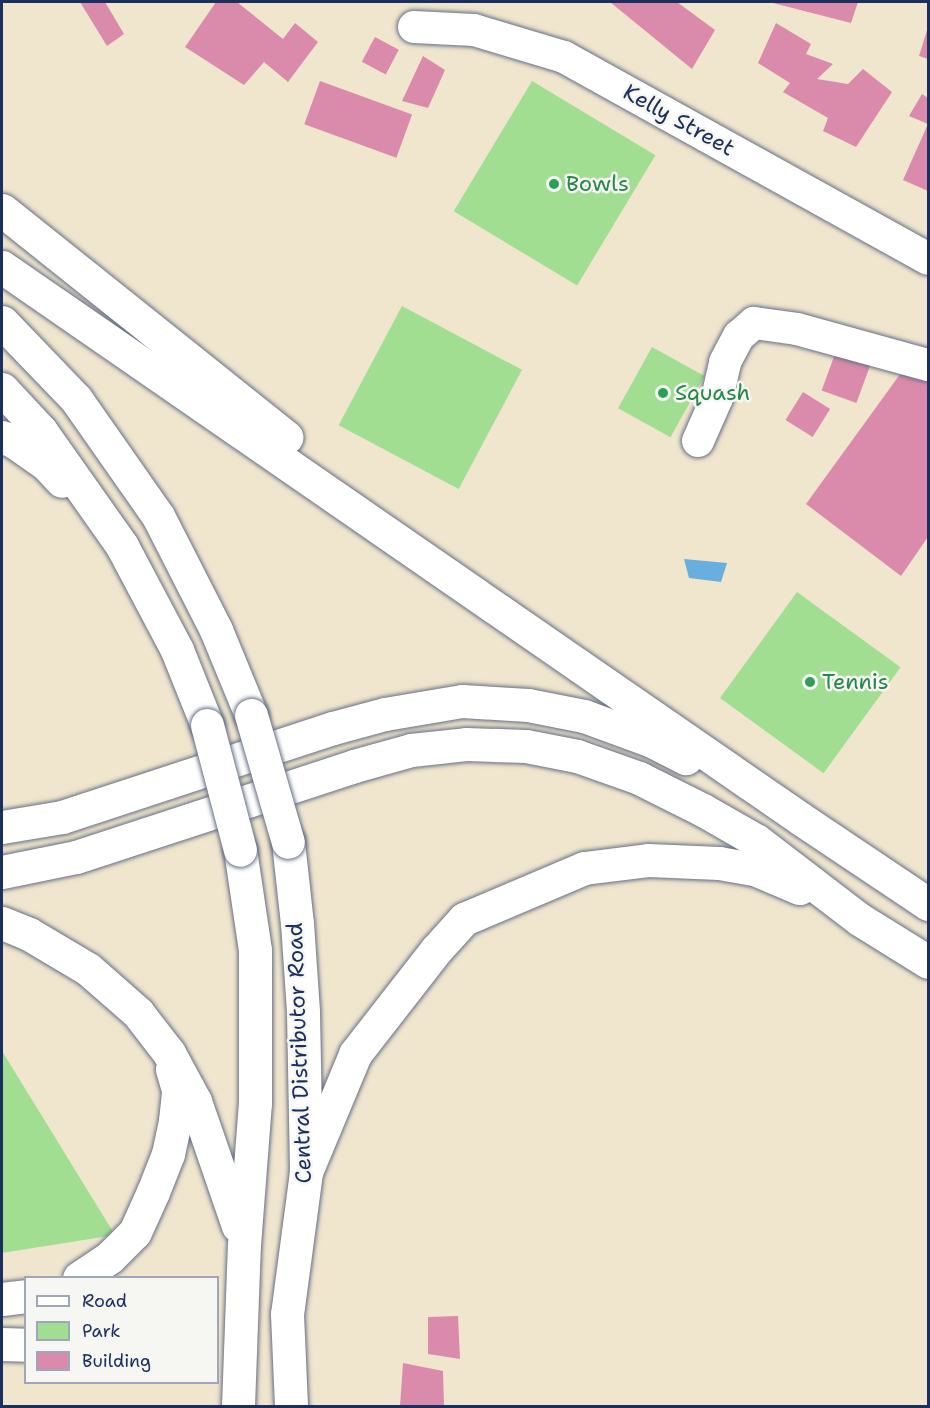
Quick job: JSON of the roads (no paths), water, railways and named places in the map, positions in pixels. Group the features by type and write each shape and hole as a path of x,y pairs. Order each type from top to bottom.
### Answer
{"main road":[{"path":"2,210 254,413 590,673"},
{"path":"2,267 801,819 928,904"},
{"name":"Central Distributor Road","path":"2,322 76,399 158,516 216,630 250,715 288,842 297,923 303,1012 306,1172 287,1314 291,1407"},
{"path":"2,389 41,431 122,546"},
{"path":"2,437 13,441 46,464 122,546"},
{"name":"Central Distributor Road","path":"122,546 177,650 207,725 240,850 255,950 255,1103 243,1245 238,1407"},
{"path":"2,827 62,817 354,722 385,714 462,701 528,705 584,716 652,741 801,819"},
{"path":"2,872 76,857 354,766 411,750 466,744 526,746 577,756 639,778 703,810 757,841 859,919"},
{"path":"306,1172 355,1054 429,959 464,920 584,868 648,860 719,863 757,870 859,919 928,962"},
{"path":"2,923 29,934 88,969 138,1013 168,1053 195,1101 243,1245"},
{"path":"82,1276 110,1257 135,1232 168,1154 175,1121 178,1090 168,1053"},
{"path":"2,1299 24,1296"},
{"path":"2,1344 24,1345"},
{"path":"219,1380 234,1407"}],"street":[{"name":"Kelly Street","path":"414,27 474,30 564,57 928,259"},
{"path":"698,441 717,398 725,362 739,336 754,323 797,329 928,365"}],"water":[{"path":"684,559 727,563 721,582 689,578"}],"place":[{"name":"Bowls","path":"554,184"},
{"name":"Squash","path":"663,393"},
{"name":"Tennis","path":"810,682"}]}
